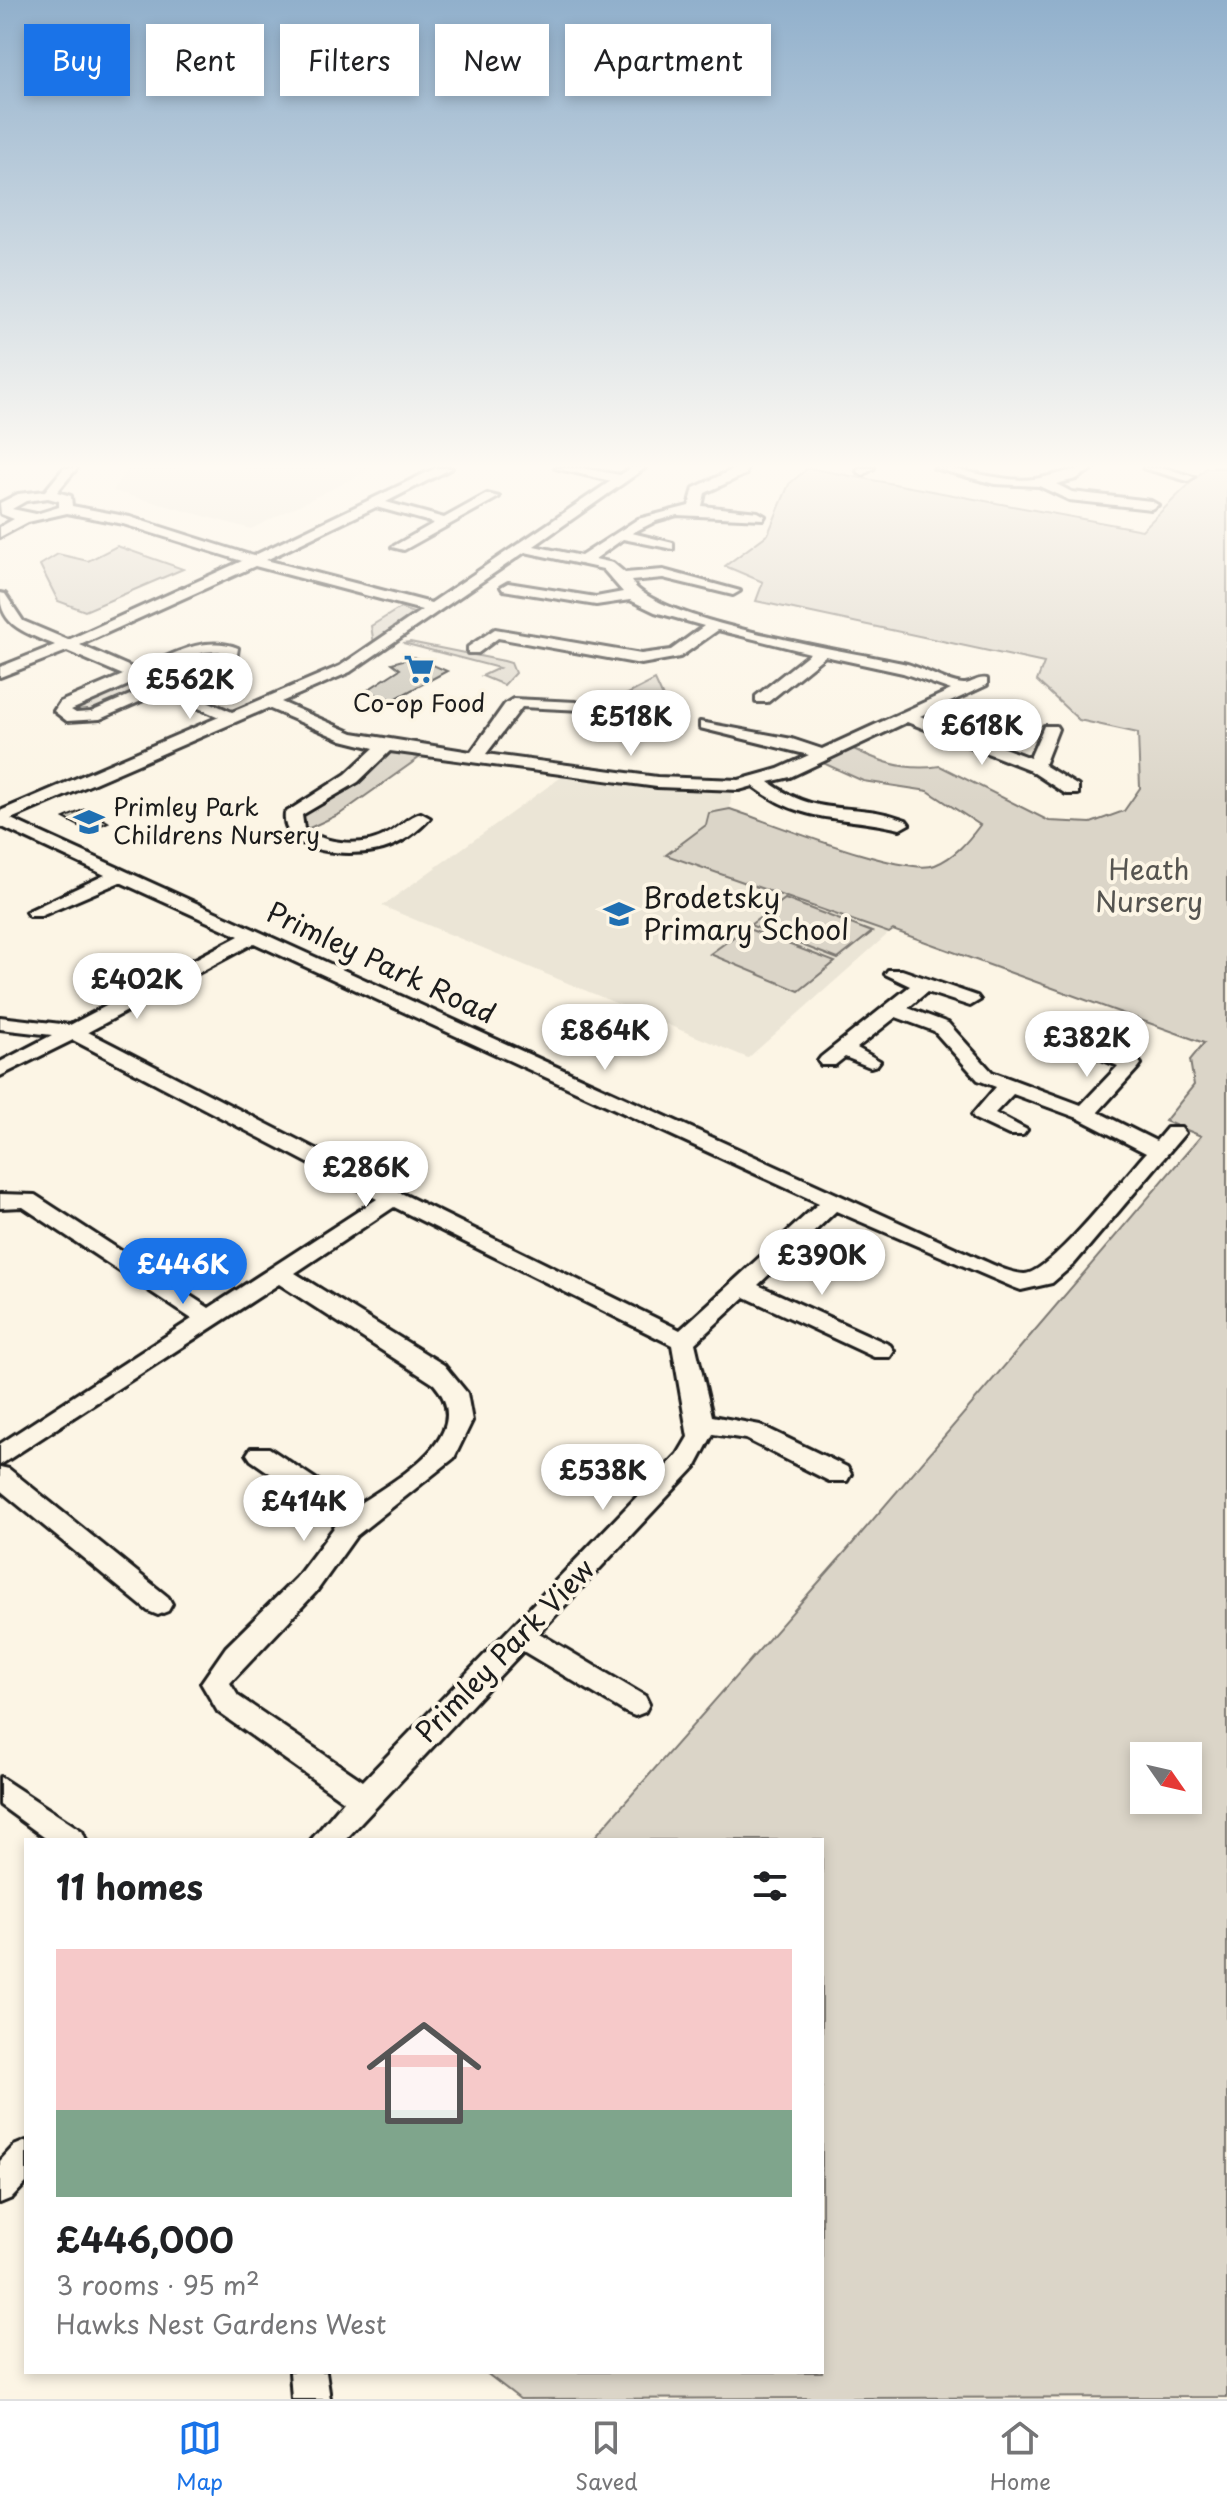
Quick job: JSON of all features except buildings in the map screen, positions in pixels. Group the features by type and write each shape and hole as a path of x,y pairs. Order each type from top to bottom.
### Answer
{"street":[{"path":"0,672 69,645 212,580"},
{"path":"316,580 436,609"},
{"path":"0,819 345,669 478,580"},
{"path":"270,703 348,737 386,746 657,782 701,785 758,782 910,718 975,686 660,609 632,595 623,580"},
{"path":"688,580 733,591"},
{"path":"508,587 586,601 606,601 632,595"},
{"path":"0,597 18,624 136,675"},
{"path":"473,650 495,633 615,656 658,658 675,654 716,625"},
{"path":"207,646 226,647 233,651 227,659 163,687 94,716 73,718 63,714 66,705 207,646"},
{"path":"762,699 822,651"},
{"path":"163,687 233,718"},
{"path":"477,756 511,707 519,702 576,707"},
{"path":"910,718 960,740 1036,765 1072,790"},
{"path":"706,725 792,744 820,754"},
{"path":"1036,765 1050,729"},
{"path":"386,746 352,778 303,805 294,813 293,825 297,832 322,844 354,849 389,841 421,818"},
{"path":"758,782 787,802 809,810 868,815 900,824"},
{"name":"Primley Park Road","path":"0,819 118,876 952,1255 1021,1282 1044,1278 1066,1259 1174,1133"},
{"path":"35,912 118,876"},
{"path":"0,1070 254,936"},
{"path":"895,974 970,1000"},
{"path":"870,1061 836,1055 924,985"},
{"path":"894,1009 941,1027 985,1076 1085,1114 1159,1151"},
{"path":"0,1023 71,1031 393,1198 683,1341"},
{"path":"1084,1045 1131,1064 1085,1114"},
{"path":"1008,1087 982,1115 1016,1130"},
{"path":"158,1604 1,1458 393,1198"},
{"path":"0,1201 27,1200 208,1318"},
{"path":"683,1341 835,1200"},
{"path":"279,1273 435,1371 450,1383 459,1400 459,1422 453,1440 440,1457 357,1520 331,1546 297,1595 233,1654 215,1683 228,1704 365,1799"},
{"path":"743,1287 882,1351"},
{"path":"683,1341 701,1423 751,1431 838,1474"},
{"name":"Primley Park View","path":"328,1838 687,1460 701,1437 701,1423"},
{"path":"260,1454 357,1520"},
{"path":"519,1635 635,1704"},
{"path":"0,1789 68,1838"},
{"path":"0,2186 24,2160"},
{"path":"308,2374 311,2399"}],"shaded area":[{"name":"Brodetsky Primary School","path":"571,770 732,785 730,809 709,813 706,825 667,855 889,933 748,1058 382,906"}],"green space":[{"path":"47,580 157,580 85,611 58,601"},
{"name":"Heath Nursery","path":"758,580 1227,580 1227,2397 520,2399 488,2374 824,2374 824,1838 594,1838 847,1550 1201,1136 1165,1121 1194,1085 1190,1060 1204,1043 893,930 889,933 666,855 706,825 709,813 730,809 866,856 919,867 935,865 949,858 980,825 928,791 863,781 812,758 843,744 901,766 940,766 1049,821 1091,823 1124,811 1140,788 1138,733 1079,720 1037,681 1044,663 756,601 763,582"},
{"path":"400,608 416,614 374,644 371,626"},
{"path":"403,643 511,663 515,673 504,685 482,676 499,668"},
{"path":"219,648 228,654 82,716 68,709 205,649"},
{"path":"655,680 666,704 658,709 612,702"},
{"path":"397,751 423,755 340,814 303,831 300,818 304,811 354,783 387,754"},
{"path":"785,899 872,932 838,959 750,925"},
{"path":"746,928 835,962 799,991 710,954"}],"place":[{"name":"Co-op Food","path":"419,669"},
{"name":"Primley Park Childrens Nursery","path":"89,822"},
{"name":"Brodetsky Primary School","path":"619,914"}]}
